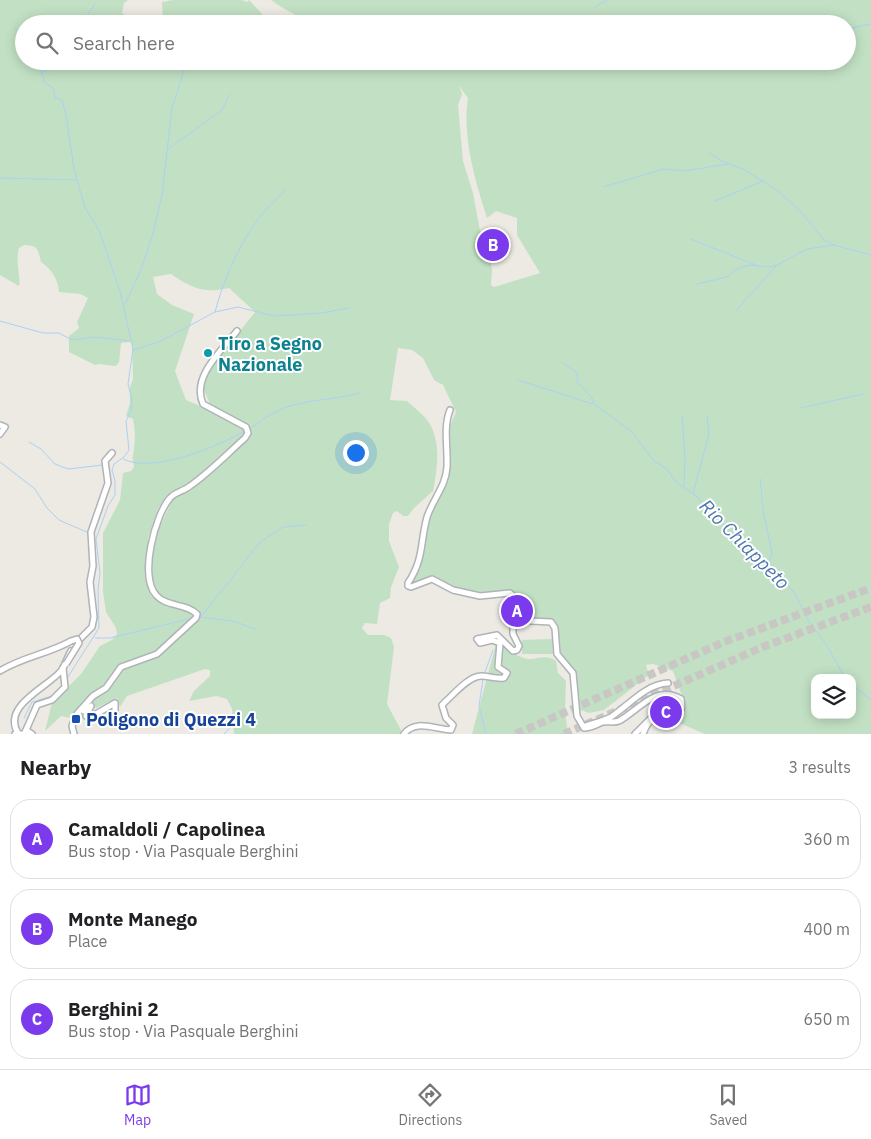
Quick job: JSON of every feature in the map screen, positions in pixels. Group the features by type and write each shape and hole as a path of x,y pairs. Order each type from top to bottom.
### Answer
{"street":[{"path":"74,734 72,726 76,715 93,696 106,688 121,667 157,654 196,618 197,614 193,610 162,600 155,595 150,584 150,543 171,496 189,487 245,438 248,433 246,427 203,404 200,397 200,387 208,368 237,331"},
{"path":"450,410 445,422 448,443 445,481 428,517 420,563 408,585 411,587 432,579 453,590 480,596 510,593 514,596 520,609 531,621 551,622 555,628 557,654 573,673 577,716 583,727"},
{"path":"0,425 5,427 0,434"},
{"path":"26,732 36,707 52,700 63,690 66,683 64,668 78,640 92,627 94,617 90,582 93,566 91,532 108,483 105,461 112,453"},
{"path":"404,734 409,727 417,725 451,730 453,725 442,711 442,706 446,701 474,678 482,676 491,679 504,678 507,673 498,667 500,644 492,640 480,643 478,639 497,635 504,639 514,651 517,650 519,646 513,634 513,617"},
{"path":"0,671 18,661 53,651 71,641 77,639 80,643 64,668 26,697 16,716 16,733 26,732 32,734"},
{"path":"583,727 608,719 651,687 659,683 668,683"},
{"path":"583,727 589,728 603,722 616,722 647,700 666,694 675,695 681,699 682,708 680,712 675,716 655,717 646,726 643,734"},
{"path":"76,715 79,716 90,705 91,708 86,716 89,718 115,703 115,712"},
{"path":"635,734 660,709 665,708 680,712"}],"green space":[{"path":"0,0 128,0 124,3 122,13 124,15 15,15 15,70 856,70 856,15 296,15 271,0 871,0 871,734 705,734 677,722 686,707 673,671 653,664 646,665 649,675 604,710 589,713 578,709 576,674 559,650 556,624 552,620 530,617 521,606 519,593 504,592 503,590 485,593 469,592 435,579 411,585 417,573 428,519 449,466 449,428 456,412 443,385 434,380 423,358 412,350 398,348 390,400 407,401 429,423 436,442 436,475 433,491 408,516 403,516 397,511 393,513 389,524 389,541 399,567 391,587 390,598 380,603 377,624 365,623 362,628 368,635 384,635 391,638 394,647 387,704 403,734 234,734 232,709 227,699 216,696 189,701 194,691 210,676 210,670 205,669 127,696 120,707 117,698 96,708 92,701 110,688 125,668 152,659 167,649 198,621 199,610 163,598 158,593 153,583 152,548 172,500 194,488 250,434 248,426 211,406 202,386 210,369 255,312 229,288 205,290 185,283 171,274 153,277 157,294 172,305 194,314 175,371 186,400 241,424 245,430 245,435 190,484 166,496 158,509 148,538 148,589 152,597 161,603 192,610 194,617 157,650 118,666 107,682 90,695 71,718 61,716 45,731 52,703 81,674 100,646 112,640 117,634 116,628 106,612 103,592 103,533 120,500 123,473 131,471 134,467 134,425 133,419 126,416 130,403 130,387 133,379 132,344 130,342 121,343 119,362 116,366 95,365 69,352 69,336 79,328 77,322 88,298 80,294 59,292 54,275 41,262 37,249 33,246 24,245 19,248 19,286 0,275","holes":["459,86 468,98 468,144 474,174 487,218 496,211 517,218 517,235 540,273 494,287 491,285 492,270 489,251 480,231 473,193 463,161 458,105 462,94"]},
{"path":"173,0 242,0 247,2 249,0 263,15 163,15 162,2"},
{"path":"552,639 553,654 522,654 522,640"},
{"path":"497,640 500,640 521,657 529,659 546,657 556,661 558,673 566,681 565,711 568,734 472,734"}],"waterway":[{"path":"595,7 607,0"},
{"path":"88,15 95,4"},
{"path":"856,27 871,24"},
{"path":"40,70 45,83 53,88 55,98 62,100 74,169 85,208 99,230 120,291 133,349 128,384 132,401 131,411 126,421 129,450 124,457 114,464 112,470 115,481 115,495 108,506 96,539 100,573 98,590 99,628 66,680"},
{"path":"42,72 48,70"},
{"path":"125,304 141,270 153,234 162,195 172,108 184,70"},
{"path":"168,149 222,110 230,94"},
{"path":"709,153 722,161 745,170 778,191 801,212 823,239 834,245 871,255"},
{"path":"603,187 664,169 684,171 728,164"},
{"path":"0,178 77,180"},
{"path":"715,201 763,181"},
{"path":"215,312 222,288 237,253 260,217 286,189"},
{"path":"691,239 756,265"},
{"path":"697,284 727,277 735,270 749,265 769,267 777,265 807,249 834,245"},
{"path":"735,312 776,266"},
{"path":"134,350 161,341 215,312 238,307 274,316 321,313 349,308"},
{"path":"0,321 43,333 59,333 72,340 95,337 129,341"},
{"name":"Rio Chiappeto","path":"563,363 577,373 577,382 592,398 594,404 631,431 654,461 667,469 676,482 699,498 703,507 713,512 728,529 773,566 795,594 808,620 826,644 843,674"},
{"path":"518,380 593,404"},
{"path":"248,430 271,414 285,408 305,402 360,393"},
{"path":"801,408 863,394"},
{"path":"682,415 685,459 684,486"},
{"path":"693,493 709,434 707,415"},
{"path":"123,459 135,463 167,461 202,451 245,431"},
{"path":"29,442 41,449 55,464 68,469 103,465"},
{"path":"0,462 35,489 47,508 59,520 89,533"},
{"path":"760,478 763,510 772,553 769,563"},
{"path":"197,617 202,616 260,542 283,527 306,525"},
{"path":"198,617 233,621 255,629"},
{"path":"95,638 110,638 193,618"},
{"path":"484,675 493,650"},
{"path":"483,679 479,706 486,734"},
{"path":"24,718 32,702 52,696 63,684"},
{"name":"Rio Chiappeto","path":"856,688 871,700"},
{"path":"224,734 229,729"}],"tunnel":[{"path":"516,734 724,642 871,588"},
{"path":"564,734 765,646 871,607"}],"place":[{"name":"Monte Manego","path":"493,245"},
{"name":"Tiro a Segno Nazionale","path":"208,353"},
{"name":"Camaldoli / Capolinea","path":"517,611"},
{"name":"Berghini 2","path":"666,712"},
{"name":"Poligono di Quezzi 4","path":"76,719"}]}
